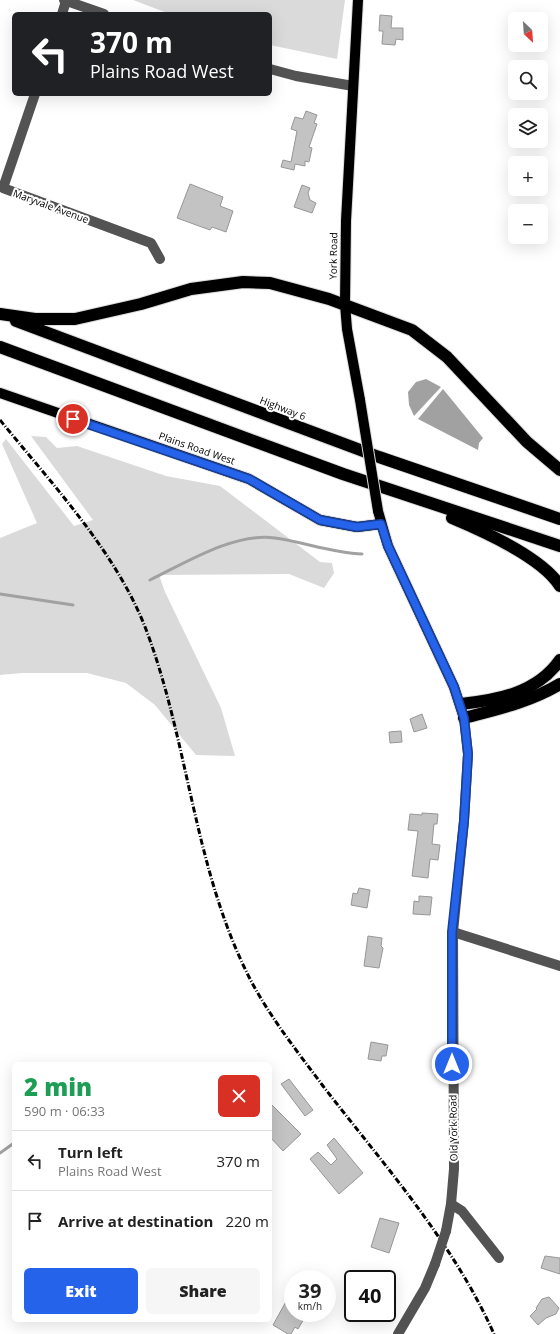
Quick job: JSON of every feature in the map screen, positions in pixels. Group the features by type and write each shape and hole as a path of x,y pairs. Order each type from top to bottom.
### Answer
{"highway":[{"path":"0,314 35,319 75,319 142,304 191,289 243,282 270,283 345,304 412,330 447,357 526,442 560,470"},
{"name":"Highway 6","path":"0,314 379,457 560,518"},
{"path":"0,347 343,474 472,526 546,568 560,586"},
{"path":"343,474 560,546"},
{"path":"461,704 501,698 530,688 552,671 560,660"},
{"path":"464,718 517,705 543,694 560,684"}],"main road":[{"name":"York Road","path":"358,0 346,220 345,304 347,329 378,511"},
{"name":"Plains Road West","path":"0,394 249,479 320,520 357,527 381,524"},
{"name":"Old York Road","path":"378,511 388,546 461,704 464,718"}],"street":[{"path":"62,12 65,0 98,12"},
{"path":"272,70 296,76 353,86"},
{"name":"Maryvale Avenue","path":"34,96 3,188 152,243 160,259"},
{"name":"Old York Road","path":"398,1334 425,1288 435,1264 446,1231 451,1204 454,1169 452,932 464,821 468,754 464,718"},
{"path":"452,932 560,966"},
{"path":"451,1204 462,1210 499,1258"}],"shaded area":[{"path":"133,0 345,0 337,59 272,45 272,12 165,12"},
{"path":"426,379 441,387 414,416 409,405 408,392 416,382"},
{"path":"443,389 483,438 479,443 478,450 418,419"},
{"path":"31,436 46,437 57,448 77,446 166,476 220,486 320,562 332,563 334,573 324,588 289,574 159,575 165,592 221,708 235,756 196,755 155,705 126,683 87,673 22,673 0,675 0,538 37,523 2,444 6,439 74,526 93,520"}],"building":[{"path":"380,15 392,16 391,28 403,28 403,40 396,39 395,45 382,44 383,31 379,31"},
{"path":"306,111 317,115 314,123 317,124 309,147 312,148 309,162 305,161 305,166 295,164 294,170 281,167 283,160 291,162 297,131 291,129 295,117 303,119"},
{"path":"190,184 223,197 220,206 233,211 226,232 212,227 210,230 177,218"},
{"path":"302,185 310,188 308,193 310,200 316,203 312,213 294,207"},
{"path":"422,714 427,728 414,732 410,719"},
{"path":"401,731 402,742 390,743 389,732"},
{"path":"422,813 438,814 437,824 434,824 432,844 440,845 438,860 430,859 428,878 412,876 418,831 408,830 410,814 422,815"},
{"path":"359,888 370,890 367,908 351,905 353,893 357,894"},
{"path":"419,896 432,897 430,915 413,914 414,901 419,902"},
{"path":"368,936 382,938 381,946 383,948 379,968 364,966"},
{"path":"371,1042 388,1045 386,1056 382,1056 381,1061 368,1059"},
{"path":"289,1079 313,1110 305,1116 281,1084"},
{"path":"272,1105 301,1134 283,1151 272,1139"},
{"path":"334,1138 363,1173 339,1194 310,1159 318,1152 331,1165 337,1159 327,1145"},
{"path":"380,1218 399,1223 389,1253 371,1247"},
{"path":"545,1256 560,1258 560,1274 541,1268"},
{"path":"549,1297 559,1308 556,1314 546,1318 538,1325 530,1316 537,1309 536,1308 542,1299"},
{"path":"284,1305 284,1322 302,1322 298,1329 295,1327 291,1334 288,1334 273,1325"}],"waterway":[{"path":"150,580 211,550 227,544 260,537 297,542 340,552 362,554"},
{"path":"0,594 73,605"},
{"path":"0,1153 12,1144"}],"railway":[{"path":"0,420 62,495 101,548 119,575 147,632 173,718 204,850 216,893 231,936 249,977 265,1006 293,1046 416,1205 438,1236 459,1268 494,1334"}],"route":[{"path":"73,419 249,479 270,490 299,510 320,520 338,525 357,527 381,524 388,546 454,687 461,704 464,718 468,754 464,821 452,932 452,1064"}]}
